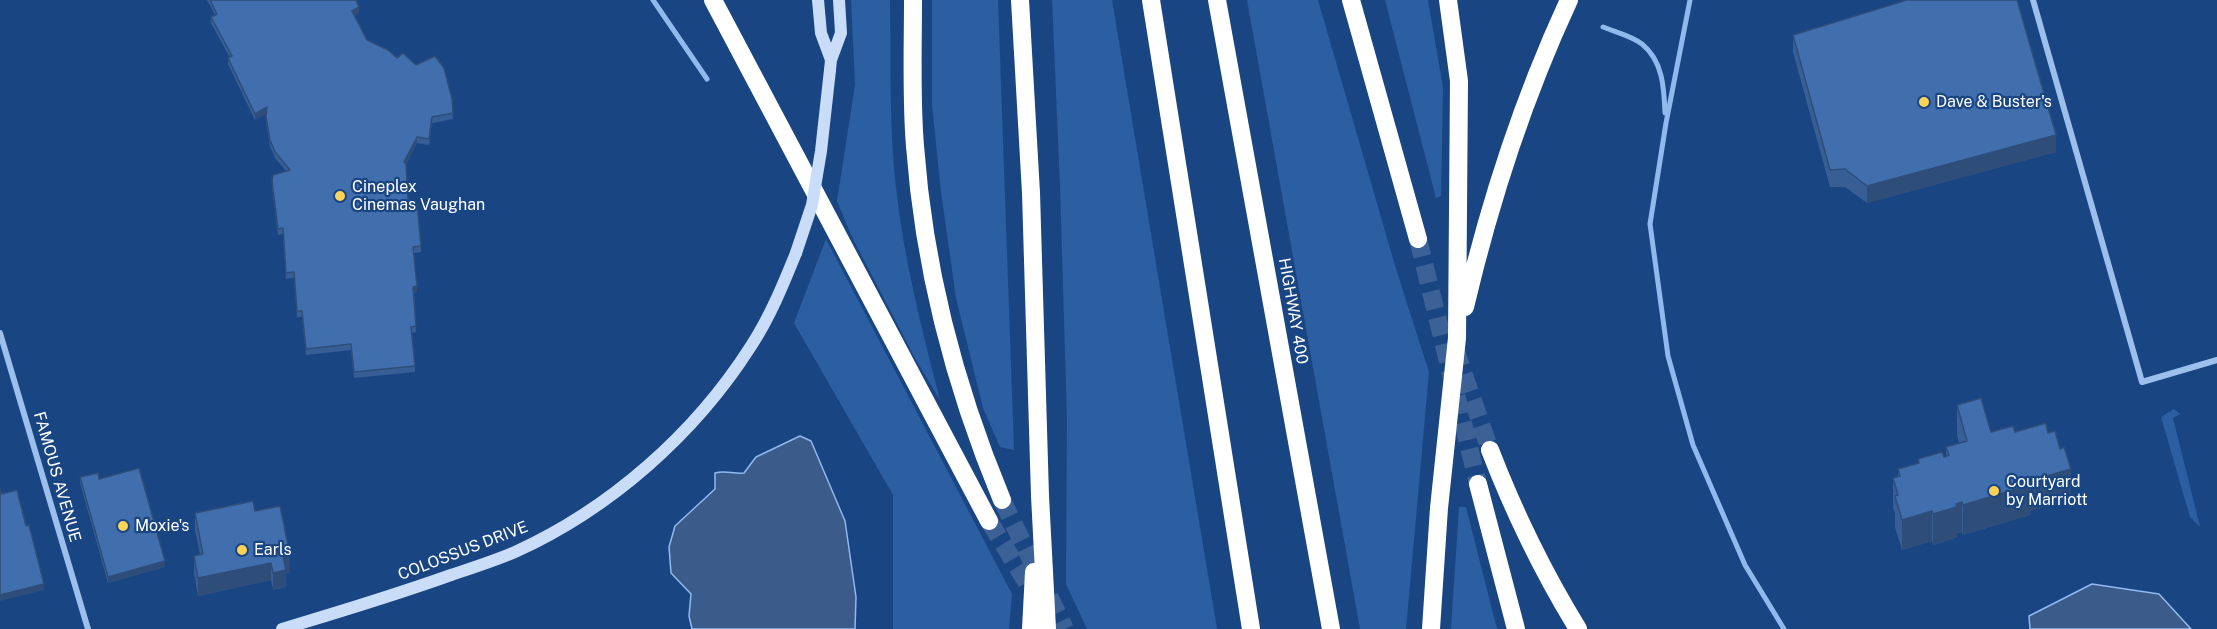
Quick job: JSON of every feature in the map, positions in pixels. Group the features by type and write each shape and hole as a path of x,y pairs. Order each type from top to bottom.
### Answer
{"highway":[{"path":"713,0 989,521"},
{"path":"913,0 914,144 931,274 946,340 966,406 982,453 1002,500"},
{"path":"1020,0 1031,193 1040,496 1047,629"},
{"path":"1151,0 1251,629"},
{"name":"HIGHWAY 400","path":"1217,0 1331,629"},
{"path":"1351,0 1418,239"},
{"path":"1431,629 1439,508 1457,338 1459,81 1448,0"},
{"path":"1457,338 1508,151 1543,57 1569,0"},
{"path":"1490,450 1524,531 1578,629"},
{"path":"1478,484 1516,629"},
{"path":"1031,629 1040,496"}],"street":[{"name":"COLOSSUS DRIVE","path":"818,0 821,33 830,65"},
{"name":"COLOSSUS DRIVE","path":"282,629 392,596 515,552 599,505 637,475 714,399 752,345 777,299 812,205 821,151 830,65 841,33 839,0"},
{"path":"2033,0 2142,382 2217,360"},
{"name":"FAMOUS AVENUE","path":"0,333 88,629"}],"shaded area":[{"path":"851,0 890,0 891,118 899,215 920,321 940,400 916,360 852,237 837,201 855,85"},
{"path":"932,0 998,0 1014,450 1000,447 983,408 956,298 941,192 932,104"},
{"path":"1052,0 1112,0 1217,629 1087,629 1066,584 1067,420"},
{"path":"1247,0 1318,0 1396,269 1429,372 1406,629 1360,629"},
{"path":"1385,0 1428,0 1443,88 1441,196 1436,198"},
{"path":"826,239 1012,594 1009,629 893,629 893,495 794,323"},
{"path":"2174,409 2180,414 2173,418 2200,527 2190,517 2161,417"},
{"path":"800,436 811,441 845,521 856,597 855,629 692,629 689,616 691,594 671,573 669,547 675,526 715,489 715,473 744,473 756,457"},
{"path":"1459,507 1466,507 1497,629 1451,629"},
{"path":"2092,584 2159,594 2191,629 2030,629 2029,616"}],"building":[{"name":"Cineplex Cinemas Vaughan","path":"210,0 356,0 359,7 352,11 367,40 388,50 397,58 403,53 416,65 435,56 444,68 453,113 432,117 429,139 417,137 404,162 408,200 413,200 417,204 421,246 413,247 417,286 413,287 416,326 411,327 415,366 354,372 351,344 306,349 302,311 297,311 294,272 286,273 283,228 278,229 272,181 273,175 290,170 275,152 270,140 266,117 267,107 255,114 228,58 232,56 211,17 217,14"},
{"name":"Dave & Buster's","path":"1907,0 2017,0 2056,135 1867,186 1845,169 1830,170 1793,35"},
{"path":"1981,398 1991,432 2013,426 2015,432 2046,423 2048,433 2055,431 2060,449 2064,447 2071,469 2029,481 2030,485 1963,505 1962,502 1956,504 1957,507 1933,514 1932,511 1902,520 1895,496 1898,495 1893,478 1900,476 1898,469 1919,463 1918,459 1942,452 1944,457 1949,455 1946,447 1967,441 1957,405"},
{"name":"Moxie's","path":"139,468 165,561 108,577 80,477 98,473 99,479"},
{"path":"0,488 1,494 17,490 26,526 29,525 44,584 0,595"},
{"name":"Earls","path":"253,501 255,511 280,506 290,555 283,556 286,570 273,573 271,563 198,578 194,556 203,554 195,513"}],"waterway":[{"path":"653,0 707,79"},
{"path":"1690,0 1666,123 1650,224 1668,356 1693,445 1745,565 1784,629"},
{"path":"1603,27 1633,39 1649,51 1661,76 1665,113"}],"tunnel":[{"path":"1418,239 1478,484"},
{"path":"1455,349 1490,450"},
{"path":"1002,500 1065,629"},
{"path":"989,521 1038,601"}],"place":[{"name":"Dave & Buster's","path":"1924,102"},
{"name":"Cineplex Cinemas Vaughan","path":"340,196"},
{"name":"Courtyard by Marriott","path":"1994,491"},
{"name":"Moxie's","path":"123,526"},
{"name":"Earls","path":"242,550"}]}
